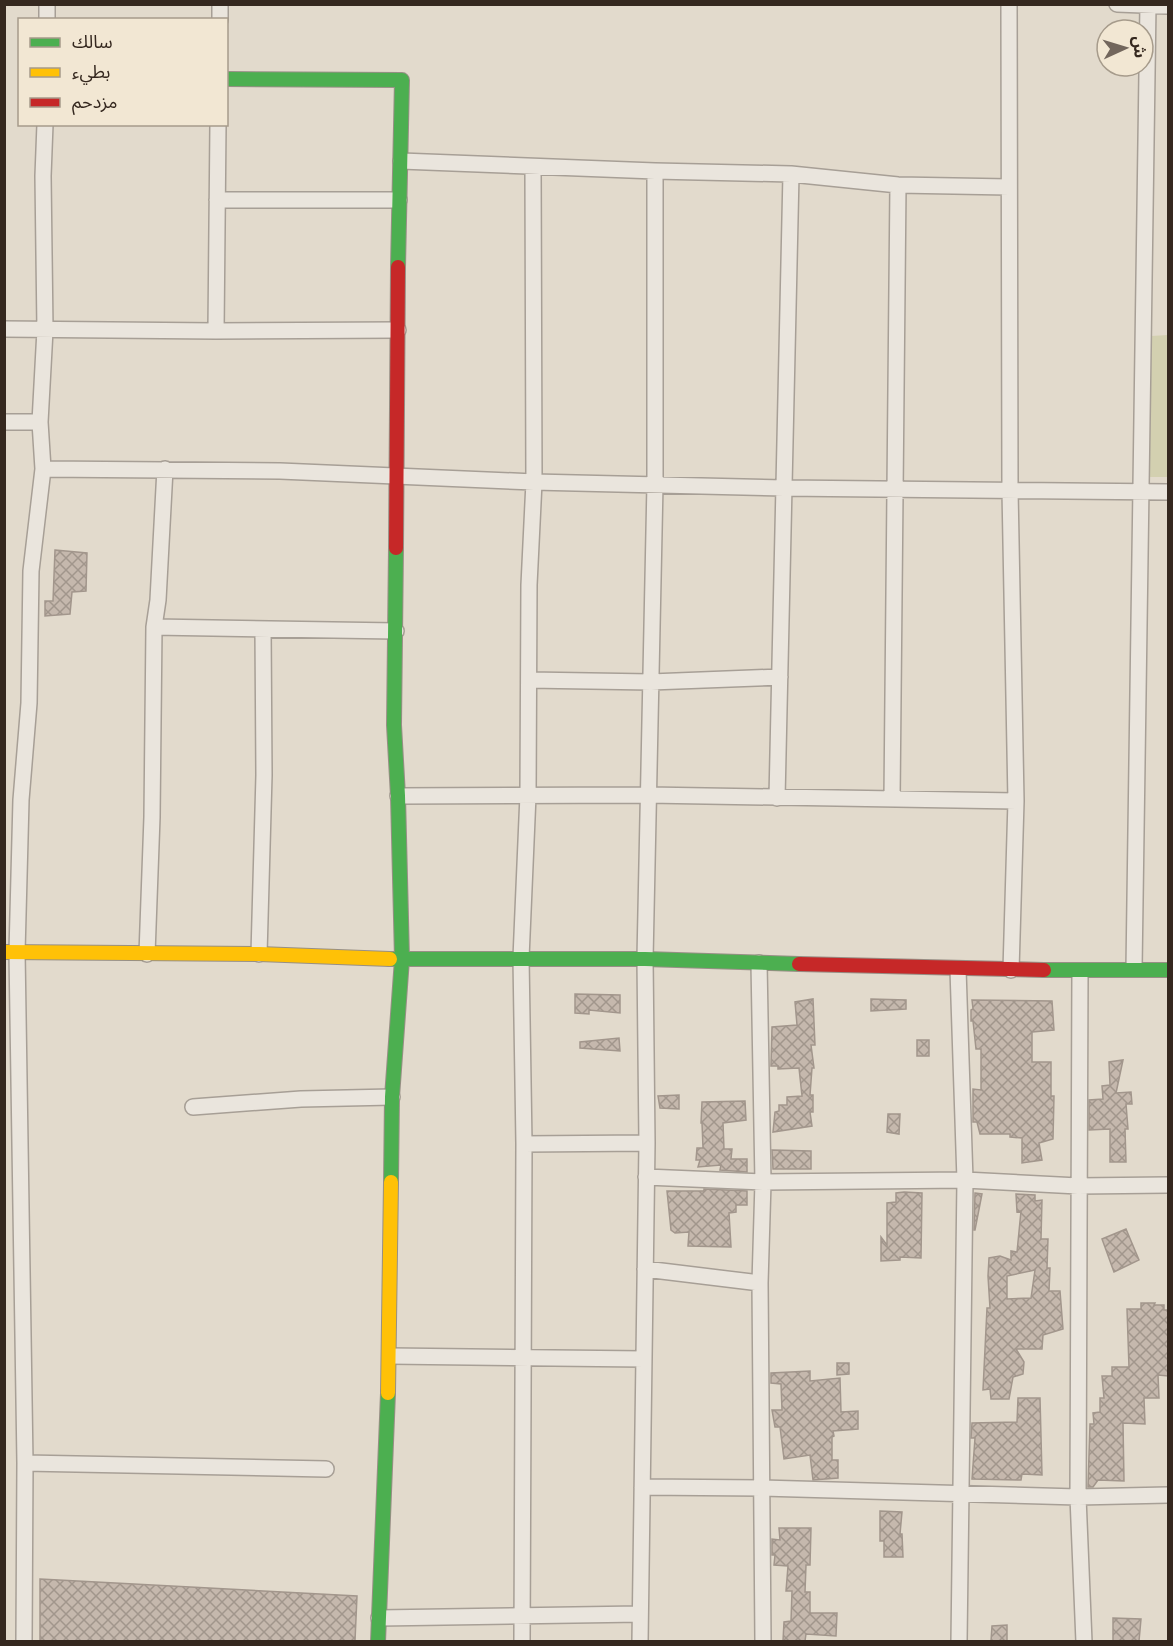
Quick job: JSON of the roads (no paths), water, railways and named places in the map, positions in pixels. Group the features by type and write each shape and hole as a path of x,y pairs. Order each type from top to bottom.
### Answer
{"street":[{"path":"1009,4 1010,489 1016,801 1011,970"},
{"path":"1117,4 1168,6"},
{"path":"1134,969 1148,5"},
{"path":"228,79 402,80 394,725 402,959 392,1096 390,1356 378,1641"},
{"path":"24,1641 25,1463 10,952 29,703 31,571 43,469 40,422 45,330 45,126"},
{"path":"216,331 218,126"},
{"path":"401,160 532,167 791,174 898,185 1009,187"},
{"path":"522,1641 524,1144 521,958 528,795 529,585 534,482 532,167"},
{"path":"640,1641 647,1143 645,959 655,484 655,171"},
{"path":"777,798 791,174"},
{"path":"892,799 898,185"},
{"path":"217,200 399,200"},
{"path":"4,329 398,330"},
{"path":"4,422 40,422"},
{"path":"43,469 280,471 534,482 784,488 1168,492"},
{"path":"147,954 152,817 154,627 159,600 165,469"},
{"path":"1141,491 1168,503"},
{"path":"154,627 396,631"},
{"path":"260,954 264,775 263,629"},
{"path":"529,680 651,682 780,677"},
{"path":"398,796 648,795 1016,801"},
{"path":"4,801 21,800"},
{"path":"10,952 260,954 402,959 645,959 958,969 1168,970"},
{"path":"759,963 763,1182 760,1283 763,1641"},
{"path":"958,969 965,1180 959,1641"},
{"path":"1080,971 1078,1497 1084,1641"},
{"path":"193,1107 301,1099 392,1096"},
{"path":"524,1144 647,1143"},
{"path":"646,1178 763,1182 965,1180 1078,1186 1168,1185"},
{"path":"645,1269 760,1283"},
{"path":"390,1356 644,1359"},
{"path":"25,1463 326,1469"},
{"path":"642,1487 1078,1497 1168,1495"},
{"path":"379,1618 640,1614"}]}
